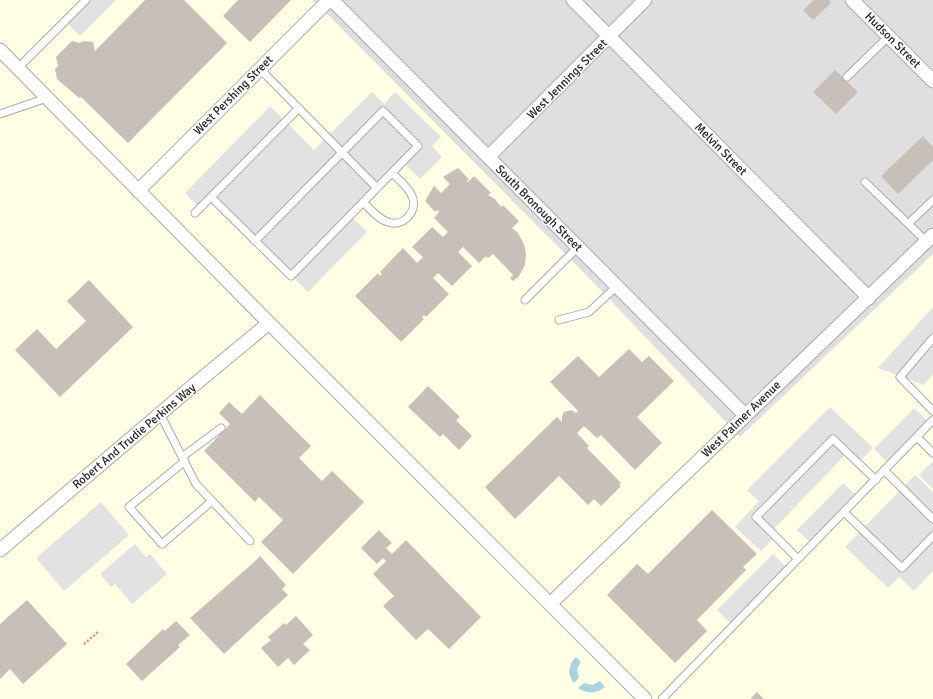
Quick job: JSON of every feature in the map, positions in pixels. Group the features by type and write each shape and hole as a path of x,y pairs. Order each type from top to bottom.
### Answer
{"street":[{"name":"West Pershing Street","path":"138,191 329,0"},
{"name":"South Bronough Street","path":"332,0 745,415"},
{"name":"Melvin Street","path":"573,0 869,298"},
{"name":"West Jennings Street","path":"488,157 645,0"},
{"name":"Hudson Street","path":"852,0 933,81"},
{"path":"0,50 269,323 645,699"},
{"name":"West Palmer Avenue","path":"550,604 930,238"},
{"name":"Robert And Trudie Perkins Way","path":"0,550 269,323"}],"lane":[{"path":"18,68 86,0"},
{"path":"847,77 889,36"},
{"path":"260,69 377,188"},
{"path":"0,114 47,98"},
{"path":"195,213 299,108"},
{"path":"211,197 255,241 292,276 418,146 383,111 255,241"},
{"path":"363,202 381,219 388,222 401,222 410,214 414,201 412,195 392,173"},
{"path":"865,182 908,224 930,238"},
{"path":"908,224 933,200"},
{"path":"525,300 578,247"},
{"path":"559,320 589,312 616,286"},
{"path":"933,338 900,377 933,411"},
{"path":"160,414 196,484 250,541"},
{"path":"662,699 933,420"},
{"path":"212,501 162,544 130,507 183,459 221,428"},
{"path":"917,437 933,453"},
{"path":"798,559 756,517 832,439 876,480"},
{"path":"884,470 933,518"},
{"path":"844,512 902,568 933,536"}],"path":[{"path":"84,644 98,632"}],"shaded area":[{"path":"0,0 313,0 594,283 740,437 933,254 933,699 0,699"},
{"path":"86,0 116,0 80,36 65,21"},
{"path":"313,0 933,0 933,254 740,437 594,283"},
{"path":"372,92 384,104 395,92 441,137 432,146 442,157 420,179 403,162 351,216 367,232 308,292 212,197 200,208 185,193 270,106 314,150"},
{"path":"933,307 933,374 924,385 878,368"},
{"path":"830,407 873,448 858,463 847,453 771,532 776,536 761,551 735,527 759,501 747,490"},
{"path":"914,408 930,423 890,465 874,449"},
{"path":"933,461 933,489 919,475"},
{"path":"915,475 933,492 933,571 914,591 899,577 888,588 845,547"},
{"path":"843,483 858,497 812,544 797,530"},
{"path":"101,502 129,535 64,591 36,558"},
{"path":"135,544 146,557 150,554 167,574 132,604 115,584 111,587 100,574"},
{"path":"773,554 788,569 733,626 717,610"}],"water":[{"path":"576,657 581,662 577,669 579,678 574,683 570,676 569,670 571,663"},
{"path":"600,681 605,687 599,691 588,692 578,688 584,683 593,685"}],"building":[{"path":"145,0 184,0 227,43 128,143 81,97 79,98 57,79 55,69 58,66 56,57 72,41 80,43 83,41 93,42 95,51"},
{"path":"238,0 291,0 250,42 223,16"},
{"path":"814,0 829,0 831,3 813,20 803,10"},
{"path":"835,70 858,92 836,114 813,92"},
{"path":"923,136 933,147 933,160 898,194 881,176"},
{"path":"458,168 469,179 467,181 468,182 474,176 491,193 488,195 495,199 501,207 503,205 519,221 512,228 518,233 524,244 526,254 525,265 519,276 513,281 510,278 513,275 493,254 488,258 486,256 479,263 463,247 458,252 472,266 452,286 438,273 433,278 449,294 426,317 424,315 422,317 424,319 401,342 355,296 378,273 380,276 382,274 380,272 403,248 417,263 423,257 412,247 432,227 443,237 448,232 434,218 439,212 438,210 435,212 425,201 434,186 441,193 450,184 443,177"},
{"path":"89,280 133,327 60,397 15,350 37,329 56,349 86,321 67,301"},
{"path":"629,349 642,362 649,356 674,381 637,417 662,443 635,470 601,435 597,438 584,426 577,433 589,446 587,448 621,483 619,485 621,486 601,506 594,499 588,505 559,476 515,519 485,487 557,417 562,422 564,412 571,410 576,413 578,411 550,382 578,356 599,377"},
{"path":"428,386 460,417 456,420 472,436 459,450 443,434 440,437 408,407"},
{"path":"260,395 311,446 299,458 322,481 332,471 364,502 293,574 261,542 283,520 259,497 255,502 204,451 230,424 219,413 229,402 242,414"},
{"path":"712,510 757,554 743,567 746,570 697,620 707,631 675,663 607,595 637,564 648,574"},
{"path":"379,530 392,543 386,548 392,554 406,540 481,617 449,649 428,629 416,640 383,606 394,596 373,574 386,561 383,558 377,564 361,548"},
{"path":"260,556 286,585 282,589 288,595 224,654 190,618"},
{"path":"27,600 67,644 23,684 10,669 0,679 0,624"},
{"path":"296,616 313,635 303,644 310,650 294,665 288,658 278,667 261,648 271,640 268,637 284,623 286,625"},
{"path":"176,621 190,635 178,645 180,647 142,681 126,664 163,629 165,631"},
{"path":"757,692 764,699 750,699"}]}
